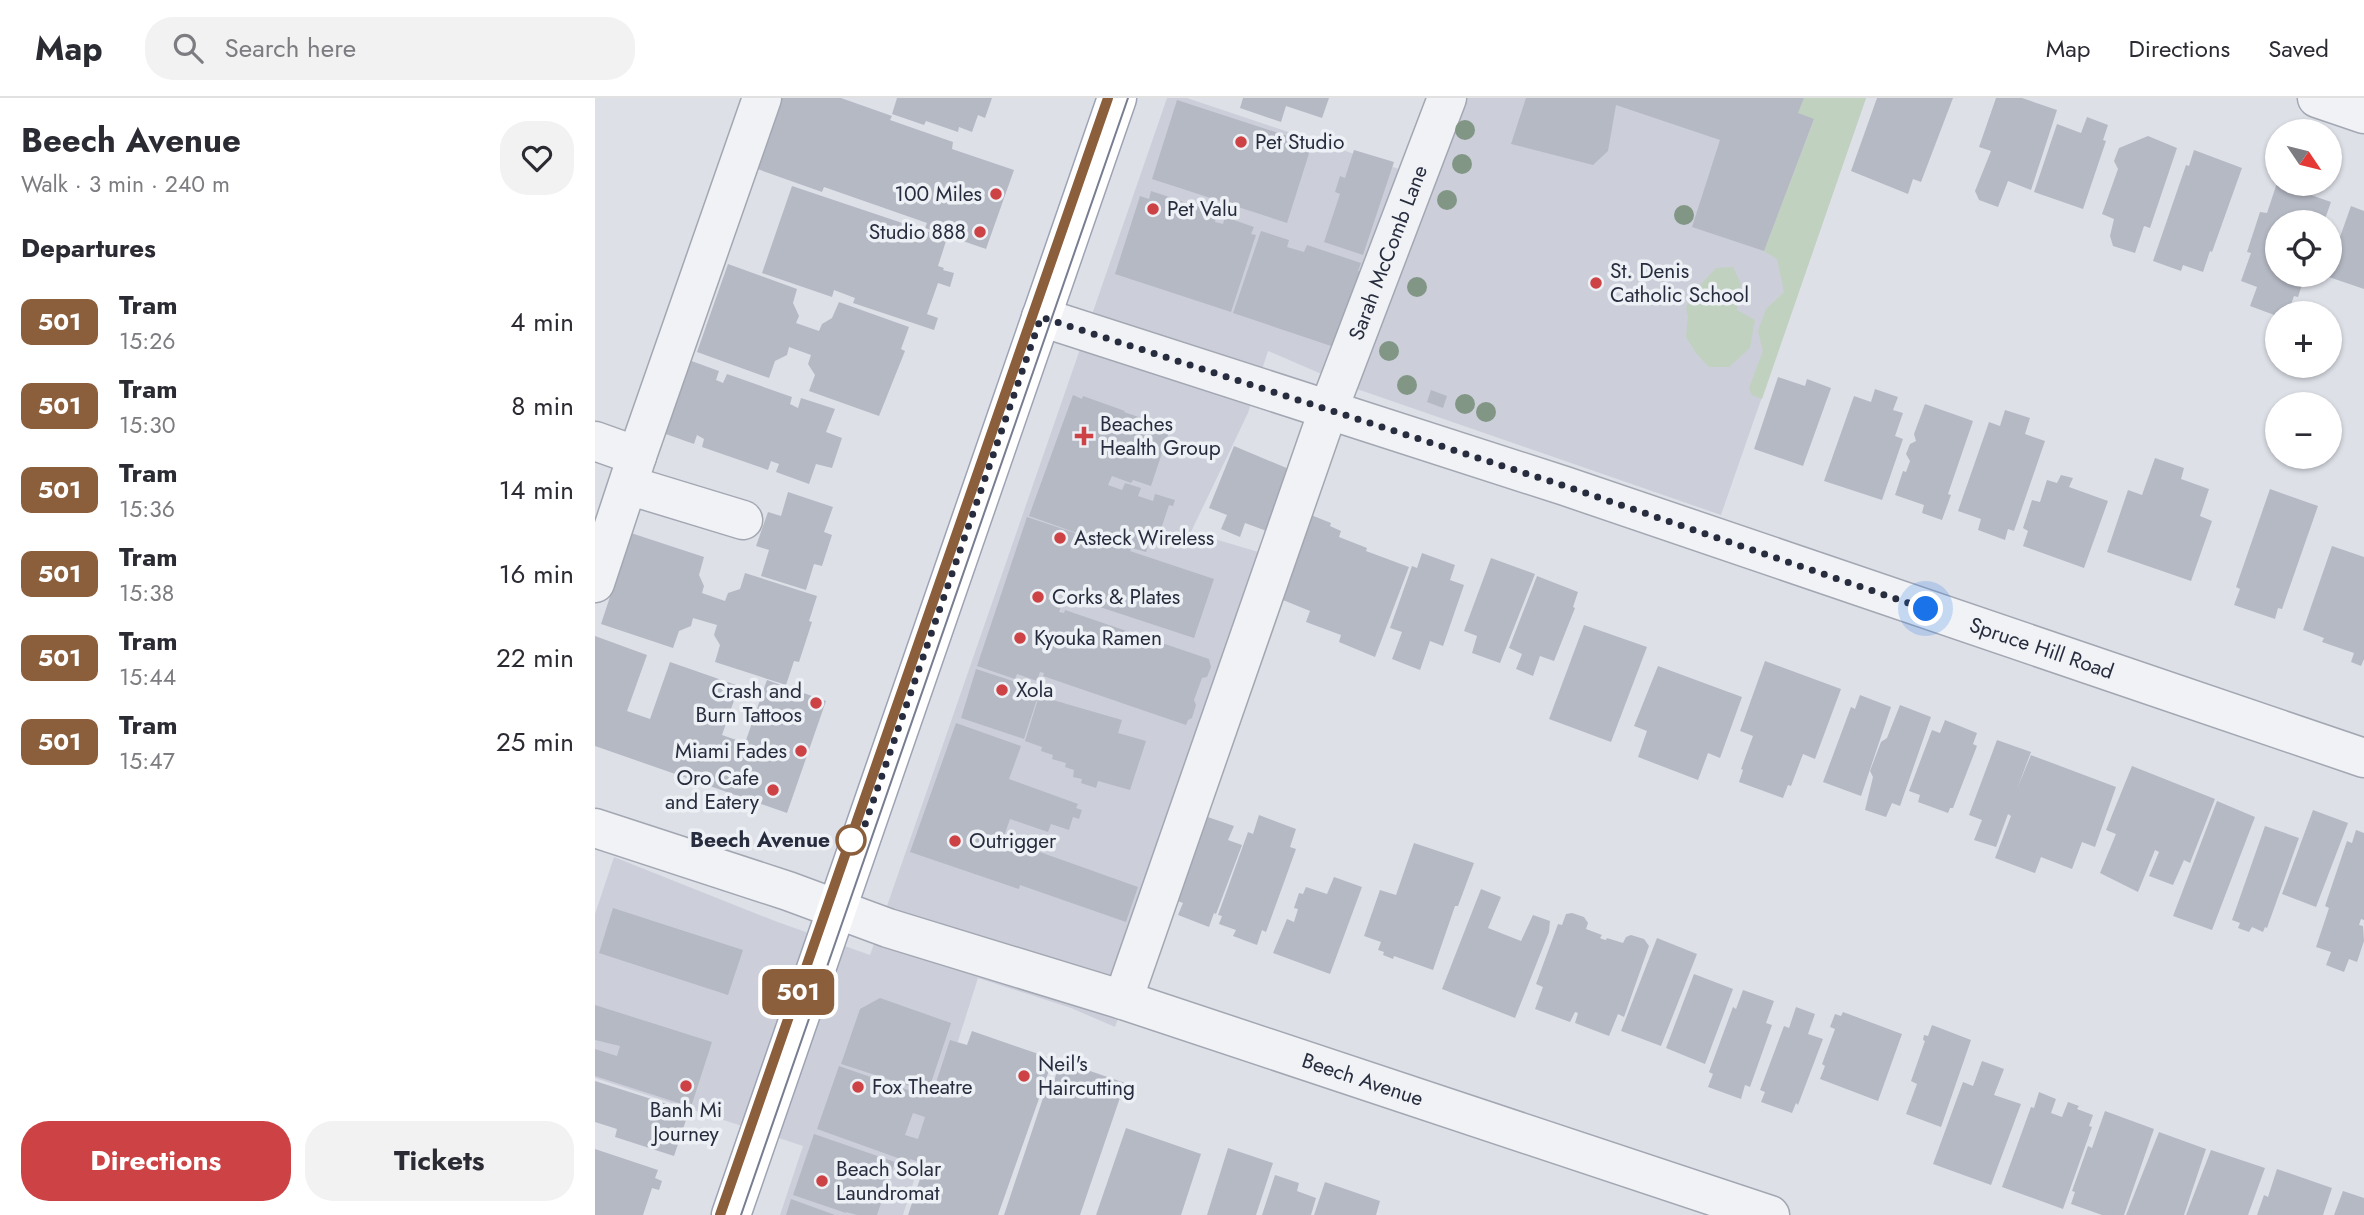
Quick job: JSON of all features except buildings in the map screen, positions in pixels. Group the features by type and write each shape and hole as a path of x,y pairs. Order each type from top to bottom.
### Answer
{"main road":[{"path":"731,1215 1117,98"}],"street":[{"path":"595,583 762,98"},
{"name":"Sarah McComb Lane","path":"1123,1000 1329,408 1447,98"},
{"path":"2316,98 2364,114"},
{"name":"Spruce Hill Road","path":"1041,317 1565,486 2364,758"},
{"path":"595,441 632,470 743,520"},
{"name":"Beech Avenue","path":"595,828 888,928 1123,1000 1770,1215"}],"shaded area":[{"path":"1167,98 1187,98 1426,178 1455,98 1866,98 1721,515 1354,388 1268,351 1248,413 1191,532 1282,559 1115,1027 1071,1008 978,978 903,1215 780,1215 803,1146 595,1078 595,914 614,857 775,921 870,955"}],"green space":[{"path":"1804,98 1866,98 1762,399 1752,395 1749,388 1763,351 1758,331 1766,309 1784,292 1777,259 1764,251 1814,120 1798,113"},
{"path":"1733,267 1741,284 1737,310 1755,320 1750,348 1729,367 1709,367 1686,337 1686,308 1691,295 1716,268"}],"tram line":[{"path":"720,1215 1108,98"},
{"name":"501","path":"720,1215 1108,98"},
{"path":"741,1215 1128,98"}],"place":[{"name":"Pet Studio","path":"1241,142"},
{"name":"100 Miles","path":"996,194"},
{"name":"Pet Valu","path":"1153,209"},
{"name":"Studio 888","path":"980,232"},
{"name":"St. Denis Catholic School","path":"1596,283"},
{"name":"Beaches Health Group","path":"1084,436"},
{"name":"Asteck Wireless","path":"1060,538"},
{"name":"Corks & Plates","path":"1038,597"},
{"name":"Kyouka Ramen","path":"1020,638"},
{"name":"Xola","path":"1002,690"},
{"name":"Crash and Burn Tattoos","path":"816,703"},
{"name":"Miami Fades","path":"801,751"},
{"name":"Oro Cafe and Eatery","path":"773,790"},
{"name":"Beech Avenue","path":"851,840"},
{"name":"Outrigger","path":"955,841"},
{"name":"Neil's Haircutting","path":"1024,1076"},
{"name":"Banh Mi Journey","path":"686,1086"},
{"name":"Fox Theatre","path":"858,1087"},
{"name":"Beach Solar Laundromat","path":"822,1181"}],"route":[{"path":"851,840 860,839 1041,317 1329,408 1926,609"}]}
